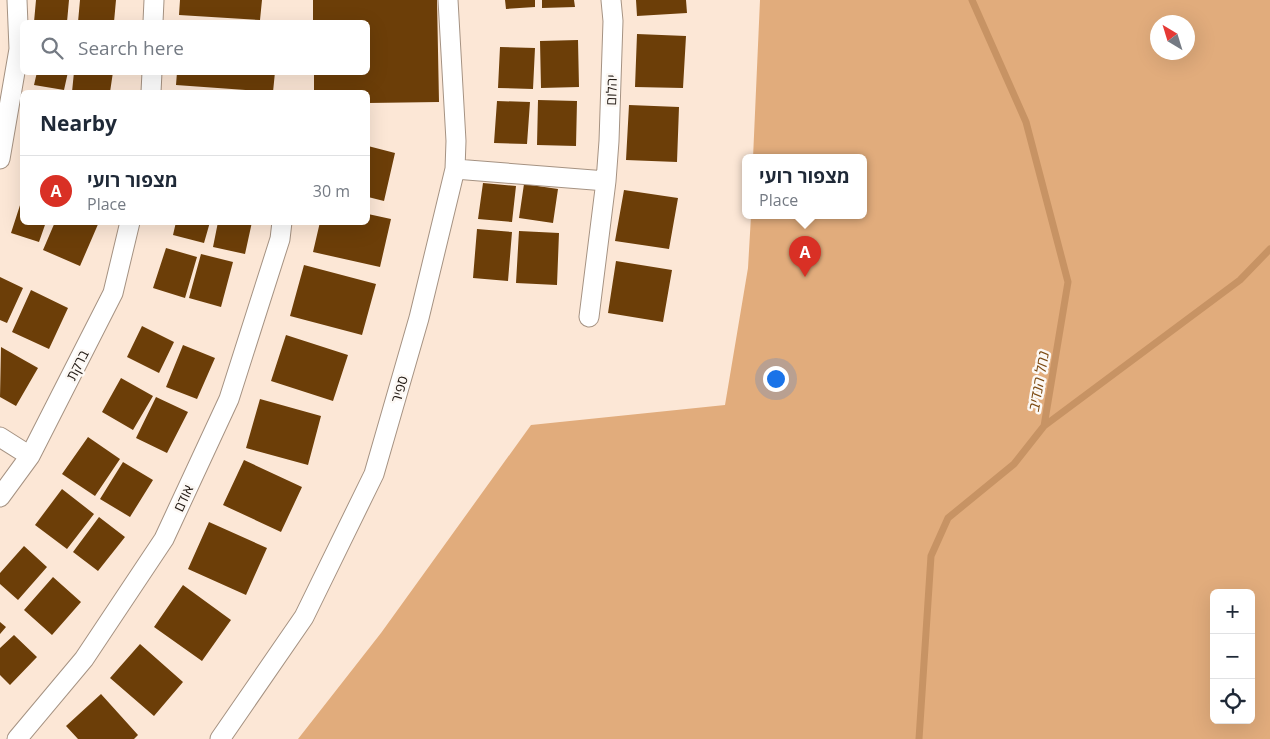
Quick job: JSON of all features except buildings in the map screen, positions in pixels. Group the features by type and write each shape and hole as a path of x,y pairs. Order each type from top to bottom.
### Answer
{"street":[{"path":"0,159 19,48 17,0"},
{"path":"153,20 154,0"},
{"name":"ספיר","path":"220,739 304,617 374,474 419,318 455,169 456,141 448,0"},
{"name":"יהלום","path":"589,317 609,141 613,21 611,0"},
{"path":"151,90 152,75"},
{"path":"455,169 606,180"},
{"name":"ברקת","path":"0,497 30,456 113,293 129,225"},
{"name":"אודם","path":"17,739 84,659 164,539 229,399 280,239 282,225"},
{"path":"0,437 30,456"}],"shaded area":[{"path":"760,0 1270,0 1270,739 298,739 381,633 531,425 725,405 748,268 751,219 867,219 867,154 753,154"}],"waterway":[{"name":"נחל הנדיב","path":"919,739 931,556 948,518 1014,464 1044,426 1068,282 1026,122 972,0"},
{"path":"1044,426 1240,280 1270,249"}],"place":[{"name":"מצפור רועי","path":"805,277"}]}
